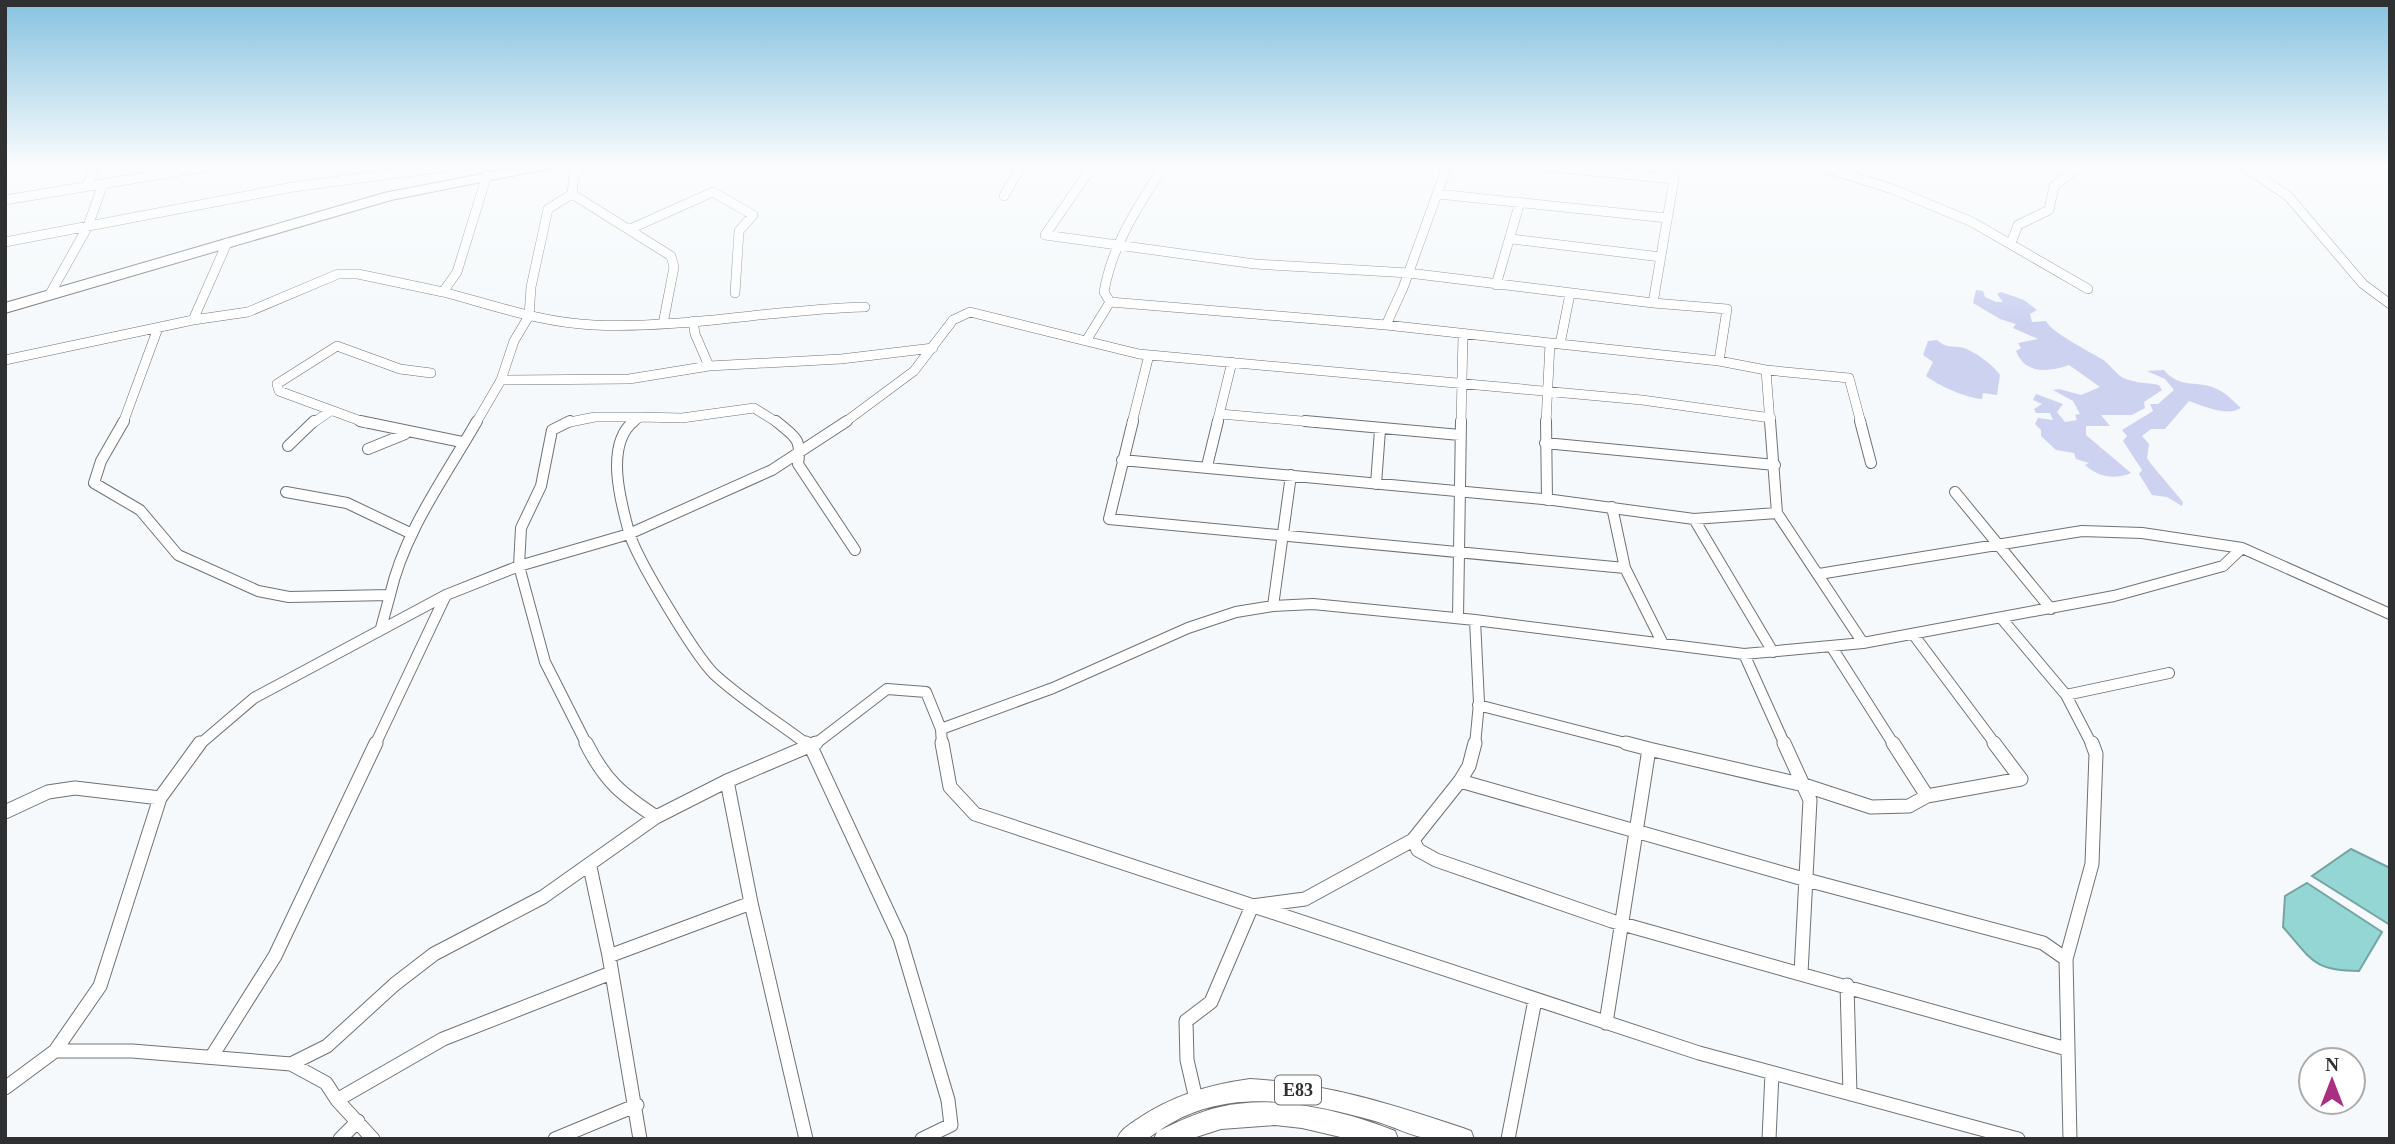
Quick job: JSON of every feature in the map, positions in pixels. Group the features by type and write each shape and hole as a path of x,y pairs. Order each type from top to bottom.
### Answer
{"highway":[{"path":"5,308 315,217"}],"main road":[{"name":"E83","path":"1132,1136 1196,1099 1261,1088 1299,1091 1335,1098 1462,1139"},
{"name":"E83","path":"1165,1139 1240,1113 1267,1111 1332,1122 1387,1139"}],"street":[{"path":"50,294 91,217"},
{"path":"5,242 127,217"},
{"path":"443,292 457,272 474,217"},
{"path":"381,628 396,568 412,534 462,442 501,380 514,341 529,316 531,286 546,217"},
{"path":"611,217 671,256 674,267 663,324"},
{"path":"630,229 656,217"},
{"path":"735,293 739,231 751,217"},
{"path":"1057,217 1045,235 1255,264 1409,273 1570,294 1727,309 1719,361"},
{"path":"1110,302 1104,292 1117,246 1131,217"},
{"path":"1386,325 1429,217"},
{"path":"1496,285 1516,217"},
{"path":"1653,303 1668,218 1662,217"},
{"path":"1957,217 2011,243 2088,289"},
{"path":"2011,243 2012,228 2032,217"},
{"path":"2309,217 2363,284 2390,304"},
{"path":"1511,239 1661,257"},
{"path":"193,320 227,243"},
{"path":"5,360 193,320 247,312 338,274 358,274 443,292 529,316 592,325 663,324 813,308 864,307"},
{"path":"1548,500 1545,391 1555,343 1570,294"},
{"path":"1110,302 1386,325 1719,361 1766,370 1849,378 1871,463"},
{"path":"1086,341 1110,302"},
{"path":"5,1088 55,1051 100,986 160,798 203,739 254,698 446,595 519,566 629,534 772,470 882,397 914,371 953,320 970,312 1017,327 1046,331 1149,355 1545,391 1771,418"},
{"path":"693,321 695,334 709,366"},
{"path":"159,328 143,376 118,433 99,463 94,483 139,510 155,524 178,555 258,591 289,597 390,595"},
{"path":"1458,618 1464,335"},
{"path":"431,373 400,369 337,346 277,384 279,391 329,412 405,435 462,442"},
{"path":"501,380 629,379 709,366 841,359 933,348"},
{"path":"1149,355 1109,519 1625,568"},
{"path":"1207,466 1232,362"},
{"path":"1766,370 1777,513 1863,643"},
{"path":"656,817 616,790 600,771 545,662 519,566 522,528 541,486 552,430 562,423 584,418 682,418 754,408 768,415 797,439 801,446 798,464 855,551"},
{"path":"288,446 329,412"},
{"path":"1220,414 1460,435"},
{"path":"640,417 626,428 615,455 629,534 666,603 713,673 811,747 900,938 948,1100 950,1132 922,1139"},
{"path":"1376,484 1380,430"},
{"path":"368,449 405,435"},
{"path":"1545,443 1775,465"},
{"path":"1122,460 1548,500 1694,519 1777,513"},
{"path":"1273,606 1291,475"},
{"path":"286,492 347,503 412,534"},
{"path":"1955,492 2051,608"},
{"path":"1612,507 1625,568 1663,644"},
{"path":"1694,519 1773,652"},
{"path":"1819,574 2082,531 2113,530 2242,548 2390,614"},
{"path":"941,729 1052,688 1188,628 1236,612 1273,606 1313,604 1458,618 1744,654 1863,643 2114,596 2222,566 2242,548"},
{"path":"212,1056 275,956 446,595"},
{"path":"2001,619 2066,695 2084,724 2096,754 2092,864 2066,959 2070,1139"},
{"path":"1252,906 1306,899 1413,840 1465,774 1475,737 1478,705 1475,620"},
{"path":"1478,705 1804,785 1871,807 1909,806 1927,796 2021,779 1913,634"},
{"path":"1831,646 1927,796"},
{"path":"1744,654 1804,785 1811,812 1801,972"},
{"path":"2066,695 2169,673"},
{"path":"291,1064 327,1046 395,984 433,954 543,897 590,867 656,817 727,781 811,747 887,689 926,692 941,729 949,790 957,801 975,814 1606,1023 1772,1073 2018,1139"},
{"path":"1606,1023 1634,831 1649,749"},
{"path":"1460,780 1807,880 2043,943 2066,959"},
{"path":"727,781 751,903 806,1139"},
{"path":"5,812 48,792 75,788 160,798"},
{"path":"1413,840 1418,850 1436,860 1620,923 2067,1049"},
{"path":"590,867 637,1105 640,1139"},
{"path":"609,956 751,903"},
{"path":"1196,1099 1186,1065 1186,1021 1211,1002 1252,906"},
{"path":"337,1100 443,1039 611,972"},
{"path":"1847,985 1850,1094"},
{"path":"1508,1139 1535,1000"},
{"path":"55,1051 132,1051 291,1064 326,1083 337,1100 373,1139"},
{"path":"1769,1139 1772,1073"},
{"path":"555,1139 637,1105"},
{"path":"340,1139 358,1121"}],"shaded area":[{"path":"1976,290 1983,291 1985,297 1996,302 2003,302 1997,294 2001,292 2024,300 2037,310 2030,314 2032,322 2046,321 2062,336 2104,360 2122,377 2159,385 2162,390 2144,402 2145,408 2132,415 2101,415 2110,426 2086,426 2086,435 2131,473 2112,477 2101,475 2085,465 2089,463 2076,459 2074,453 2056,450 2041,436 2041,430 2035,424 2038,418 2053,420 2050,413 2036,413 2034,409 2042,404 2033,400 2036,394 2063,404 2057,412 2065,422 2077,420 2075,415 2080,414 2073,401 2053,390 2081,395 2100,387 2069,365 2039,370 2025,364 2016,351 2021,348 2018,343 2038,339 2013,328 2016,324 2000,319 1973,303"},
{"path":"1937,340 1947,346 1969,350 1992,367 2000,375 1997,395 1983,393 1982,399 1969,396 1926,376 1933,362 1923,355 1928,341"},
{"path":"2164,370 2177,380 2219,390 2241,408 2222,411 2189,401 2165,429 2151,429 2142,436 2149,444 2147,458 2183,502 2182,506 2167,497 2152,495 2139,474 2142,470 2123,441 2127,436 2122,430 2153,411 2150,404 2158,404 2174,390 2165,379 2147,371"},
{"path":"2351,849 2390,868 2390,925 2312,876"},
{"path":"2307,883 2382,932 2359,971 2322,966 2301,948 2283,927 2285,896"}]}
